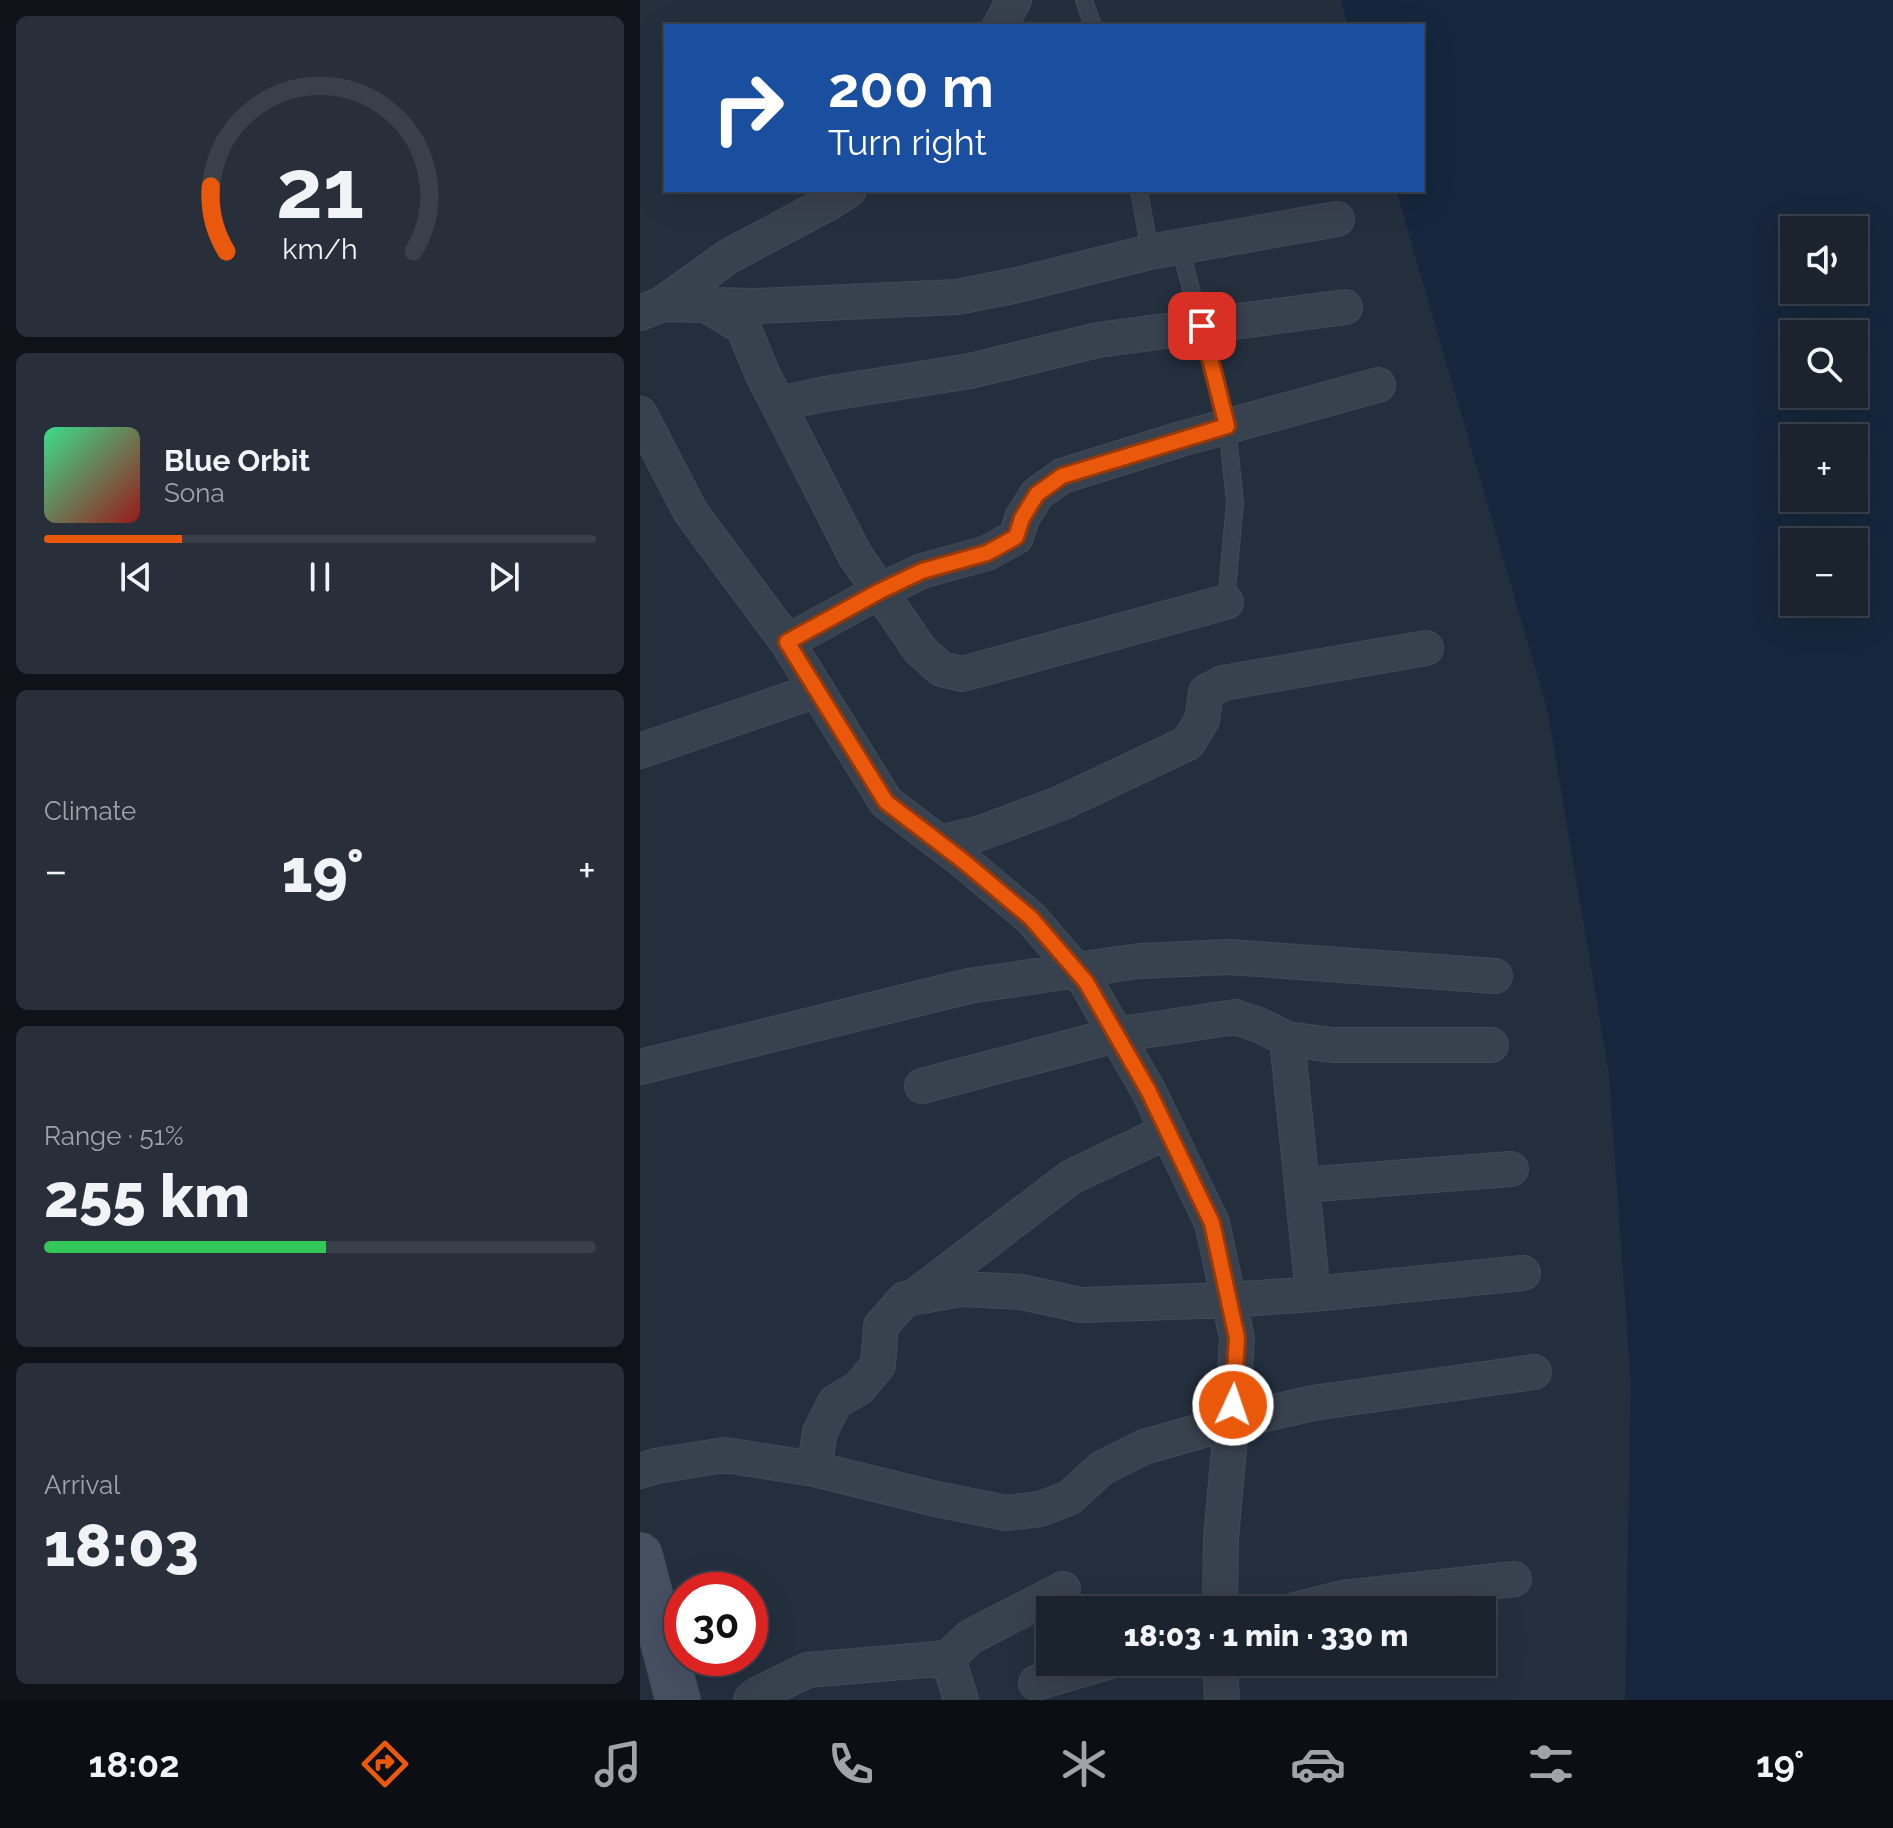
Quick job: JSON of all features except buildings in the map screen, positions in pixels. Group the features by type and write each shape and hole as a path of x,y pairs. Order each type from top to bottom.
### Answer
{"main road":[{"path":"640,1555 680,1694"}],"street":[{"path":"1001,24 1014,0"},
{"path":"651,308 729,256 846,192"},
{"path":"651,308 957,297 1165,249 1337,219"},
{"path":"706,305 743,327 763,375 855,555 920,650 941,669 962,674 1226,602"},
{"path":"778,404 970,371 1098,340 1345,307"},
{"path":"787,642 922,571 987,553 1016,537 1022,518 1037,494 1062,476 1378,385"},
{"path":"640,414 690,511 787,642 886,802 1031,918 1086,982 1148,1090 1212,1223 1237,1338 1221,1538 1220,1596"},
{"path":"941,843 981,833 1061,803 1188,743 1202,720 1206,692 1223,683 1426,648"},
{"path":"640,751 817,690"},
{"path":"640,1067 969,986 1139,961 1229,957 1495,976"},
{"path":"922,1086 1116,1035 1235,1017 1287,1039 1332,1045 1491,1045"},
{"path":"1287,1039 1313,1294"},
{"path":"914,1297 1071,1177 1168,1131"},
{"path":"1302,1185 1511,1169"},
{"path":"814,1469 820,1432 835,1402 859,1388 878,1365 881,1326 905,1299 961,1289 1021,1292 1081,1305 1229,1300 1523,1273"},
{"path":"640,1471 725,1455 814,1469 1006,1513 1040,1509 1069,1498 1102,1468 1144,1447 1232,1422 1313,1403 1534,1372"},
{"path":"1361,1596 1514,1579"},
{"path":"751,1700 808,1670 948,1658 970,1637 1063,1589"},
{"path":"948,1658 961,1700"},
{"path":"1036,1683 1060,1676"},
{"path":"1221,1676 1222,1700"}],"lane":[{"path":"1084,0 1092,24"},
{"path":"1140,192 1202,326 1227,426 1235,502 1226,602"}],"water":[{"path":"1341,0 1893,0 1893,1700 1625,1700 1631,1384 1609,1075 1548,712 1397,192 1424,192 1424,24 1347,24"}],"route":[{"path":"1202,326 1227,426 1062,476 1037,494 1022,518 1016,537 987,553 922,571 787,642 886,802 1031,918 1086,982 1148,1090 1212,1223 1237,1338 1233,1405"}]}
